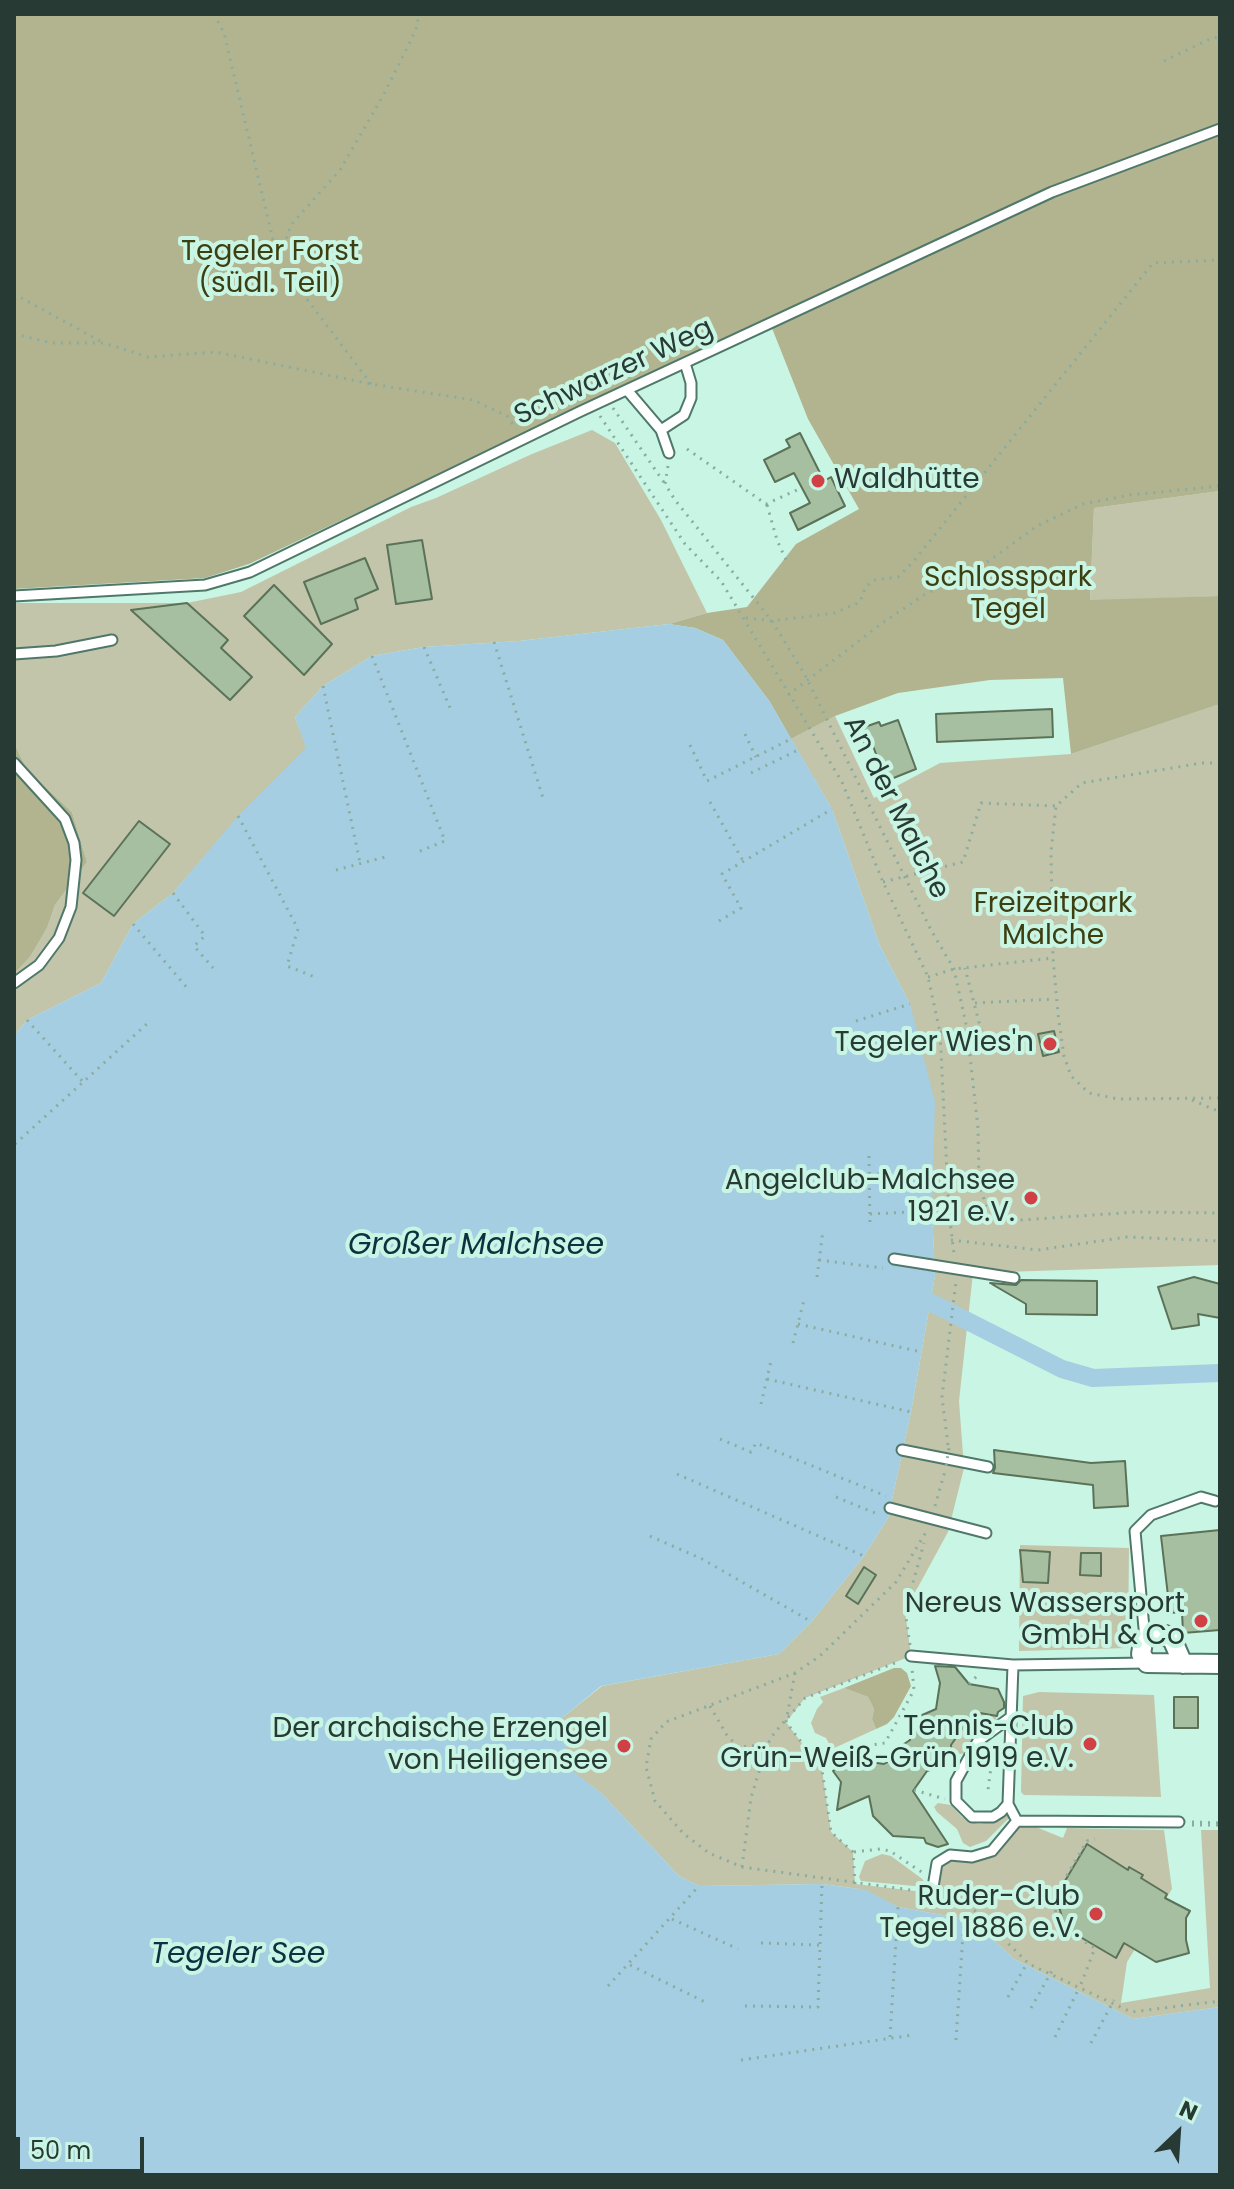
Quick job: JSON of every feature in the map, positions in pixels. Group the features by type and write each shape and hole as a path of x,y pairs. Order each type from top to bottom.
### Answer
{"street":[{"path":"1183,1664 1173,1641 1166,1635 1154,1633 1145,1639 1141,1649 1147,1663 1183,1664 1220,1664"}],"lane":[{"name":"Schwarzer Weg","path":"14,596 194,586 231,579 1052,192 1220,129"},
{"path":"661,430 684,415 691,398 691,383 685,363"},
{"path":"627,390 661,430 669,453"},
{"path":"14,654 56,651 112,640"},
{"path":"14,763 65,819 74,843 76,860 75,890 59,938 39,965 14,983"},
{"path":"893,1264 1014,1278"},
{"path":"902,1450 988,1467"},
{"path":"1145,1639 1135,1531 1151,1515 1201,1497 1215,1501"},
{"path":"890,1508 986,1533"},
{"path":"911,1656 1013,1665 1147,1663"},
{"path":"1013,1665 1008,1804 1017,1821"},
{"path":"1008,1804 993,1817 979,1819 960,1808 954,1791 956,1781 978,1741 1011,1717"},
{"path":"1017,1821 1179,1822"},
{"path":"932,1893 937,1863 950,1855 972,1857 992,1851 1017,1821"}],"path":[{"path":"214,14 224,33 278,261 371,384"},
{"path":"278,261 291,225 340,170 377,107 416,30 419,14"},
{"path":"1164,61 1220,37"},
{"path":"744,618 772,621 835,613 860,602 865,588 873,580 898,577 1153,263 1220,260"},
{"path":"14,294 104,343 148,357 216,352 371,384 473,400 507,416 515,428"},
{"path":"14,334 52,343 104,343"},
{"name":"An der Malche","path":"608,400 675,500 772,621 808,680 954,969 967,1029 978,1128 979,1183 986,1206"},
{"path":"601,417 685,544 721,581 842,782 883,882 928,977 940,1032 951,1240 1038,1250 1127,1237 1220,1241"},
{"path":"687,449 766,504 787,562"},
{"path":"665,484 669,453"},
{"path":"788,695 924,595 986,563 1037,526 1083,504 1130,495 1220,486"},
{"path":"766,504 797,490"},
{"path":"494,642 543,798"},
{"path":"424,647 451,710"},
{"path":"372,656 445,841 418,852"},
{"path":"323,686 360,863"},
{"path":"745,734 756,757"},
{"path":"690,745 707,781 791,739"},
{"path":"751,773 798,750"},
{"path":"1220,763 1202,763 1082,783 1056,806 1051,852 1056,999 1064,1056 1071,1076 1089,1093 1118,1099 1220,1098"},
{"path":"710,802 743,861"},
{"path":"883,882 963,862 981,803 1056,806"},
{"path":"719,921 741,908 722,874 832,809"},
{"path":"238,816 298,929 287,966 315,977"},
{"path":"336,870 389,856"},
{"path":"173,893 205,936 194,946 213,968"},
{"path":"133,924 188,989"},
{"path":"928,977 954,969 1053,958"},
{"path":"940,1032 981,1030 965,968"},
{"path":"975,1003 1056,999"},
{"path":"856,1021 910,1004"},
{"path":"27,1020 83,1082"},
{"path":"15,1144 149,1022"},
{"path":"1188,1099 1220,1112"},
{"path":"869,1156 870,1228"},
{"path":"869,1174 887,1174"},
{"path":"949,1213 986,1206 1002,1218 1022,1220 1136,1212 1220,1213"},
{"path":"870,1214 932,1211"},
{"path":"817,1277 823,1230"},
{"path":"819,1260 893,1264"},
{"path":"822,1770 858,1747 885,1743 914,1690 905,1611 949,1448 942,1397 956,1269"},
{"path":"793,1343 804,1300"},
{"path":"798,1324 921,1352"},
{"path":"761,1404 771,1361"},
{"path":"767,1379 911,1412"},
{"path":"720,1439 751,1452 756,1443 890,1508"},
{"path":"677,1474 864,1556"},
{"path":"836,1497 890,1508"},
{"path":"931,1520 921,1545 896,1582 820,1656 795,1673 666,1722 651,1739 646,1767 655,1801 684,1834 709,1853 742,1867 954,1897 969,1905 1029,1964 1052,1972 1131,2012 1220,2001"},
{"path":"650,1536 702,1559 812,1622"},
{"path":"742,1867 751,1798 767,1745 805,1698 911,1656"},
{"path":"969,1684 980,1672"},
{"path":"795,1673 786,1722 822,1770 831,1832 853,1852 855,1884"},
{"path":"710,1706 726,1734 738,1747 767,1745"},
{"path":"867,1746 875,1757"},
{"path":"986,1766 991,1767 988,1790"},
{"path":"914,1790 947,1800"},
{"path":"1179,1822 1220,1823"},
{"path":"1081,1984 1095,1948 1057,1925 1054,1897 1087,1841 1095,1839"},
{"path":"853,1852 890,1851 922,1872 935,1875"},
{"path":"745,2006 818,2007 822,1884"},
{"path":"608,1986 699,1886"},
{"path":"890,2037 898,1907"},
{"path":"670,1919 738,1949"},
{"path":"956,2040 964,1919"},
{"path":"761,1943 820,1945"},
{"path":"1008,1997 1029,1964"},
{"path":"629,1965 709,2004"},
{"path":"1031,2008 1052,1972"},
{"path":"1055,2037 1077,1992"},
{"path":"1091,2043 1113,2001"},
{"path":"741,2060 913,2035"}],"green space":[{"name":"Tegeler Forst (südl. Teil)","path":"14,14 1220,14 1220,491 1094,508 1090,600 1220,596 1220,704 1071,754 1063,678 990,680 898,693 835,716 791,739 770,702 723,640 695,628 669,624 707,613 747,607 796,544 859,509 808,419 768,318 249,564 205,578 14,589"},
{"path":"592,430 615,443 661,520 707,613 669,624 519,641 424,647 372,656 323,686 295,717 307,748 239,816 173,893 133,924 101,983 27,1020 14,1036 14,974 30,957 47,928 55,905 87,862 72,812 27,770 14,743 14,603 187,603 241,592 411,507"},
{"path":"1220,491 1220,596 1090,601 1094,508"},
{"name":"Freizeitpark Malche","path":"1220,704 1220,1265 973,1273 959,1401 964,1468 948,1532 905,1611 911,1656 805,1698 786,1722 822,1770 831,1832 853,1852 855,1884 932,1893 937,1863 950,1855 992,1851 1021,1821 1063,1838 1067,1828 1164,1830 1172,1889 1127,1962 1121,2003 1210,1988 1201,1830 1220,1830 1220,2007 1133,2019 1014,1959 987,1934 964,1919 898,1907 859,1889 822,1884 699,1886 679,1876 602,1794 569,1769 562,1718 602,1686 779,1654 812,1621 864,1556 888,1518 911,1412 935,1275 932,1211 910,1004 880,946 832,809 791,739 835,716 874,798 940,763 1071,754"},
{"path":"14,743 27,770 72,812 87,862 55,905 47,928 30,957 14,974"},
{"name":"Tennis-Club Grün-Weiß-Grün 1919 e.V.","path":"1020,1545 1129,1548 1128,1648 1019,1651"},
{"path":"901,1668 907,1673 911,1686 894,1717 876,1729 872,1719 874,1709 868,1697 844,1688"},
{"path":"844,1688 868,1697 874,1709 872,1719 876,1729 832,1749 826,1738 815,1733 811,1723 823,1702 820,1697"},
{"name":"Tennis-Club Grün-Weiß-Grün 1919 e.V.","path":"1039,1692 1154,1695 1161,1797 1024,1795 1021,1792 1023,1696"},
{"path":"970,1711 997,1716 995,1721 978,1732 966,1753 960,1754 952,1751 951,1745 971,1716"},
{"path":"938,1803 951,1805 962,1817 978,1824 993,1822 1008,1812 1011,1816 986,1841 970,1847 963,1843 957,1829 937,1812 934,1807"},
{"path":"882,1854 891,1856 921,1878 925,1887 861,1881 859,1877 865,1861"}],"water":[{"name":"Großer Malchsee","path":"669,624 695,628 723,640 770,702 832,809 880,946 910,1004 935,1102 932,1211 935,1275 911,1412 888,1518 864,1556 812,1621 779,1654 601,1686 562,1718 569,1768 602,1794 679,1876 699,1886 822,1884 866,1890 898,1907 964,1919 987,1934 1014,1959 1133,2019 1220,2007 1220,2175 14,2175 14,1036 27,1020 101,983 133,924 173,893 238,816 306,748 295,717 323,686 372,656 424,647 519,641"}],"building":[{"name":"Waldhütte","path":"800,433 824,481 831,477 845,506 798,530 790,513 810,503 794,473 775,482 764,460 790,447 786,440"},
{"path":"422,540 432,599 396,604 387,545"},
{"path":"365,558 378,589 355,599 358,609 321,624 304,582"},
{"path":"274,585 332,644 304,675 244,616"},
{"path":"187,603 228,640 221,648 252,677 230,700 131,610"},
{"path":"1052,709 1053,737 937,742 936,714"},
{"path":"898,720 916,769 886,781 873,746 866,749 859,729"},
{"path":"139,821 170,844 114,916 83,893"},
{"path":"1054,1031 1059,1052 1043,1056 1038,1034"},
{"path":"1194,1277 1220,1284 1220,1318 1198,1314 1199,1325 1172,1329 1158,1287"},
{"path":"1021,1280 1097,1281 1097,1315 1026,1314 1026,1304 990,1283 1016,1285"},
{"path":"994,1450 1091,1463 1125,1461 1128,1506 1094,1508 1093,1485 993,1473"},
{"path":"1220,1530 1220,1630 1183,1633 1182,1612 1170,1613 1161,1536"},
{"path":"1020,1550 1050,1552 1048,1583 1023,1582"},
{"path":"1081,1553 1101,1553 1101,1576 1080,1575"},
{"path":"864,1567 876,1575 858,1604 846,1596"},
{"path":"935,1666 955,1667 969,1684 998,1689 1004,1702 1004,1708 997,1716 974,1712 951,1745 952,1755 943,1757 935,1768 927,1771 913,1791 948,1844 938,1847 926,1843 924,1838 893,1836 873,1816 869,1796 837,1810 841,1782 833,1771 849,1759 884,1764 893,1759 898,1748 910,1740 910,1731 922,1725 920,1716 936,1709 940,1683"},
{"path":"1174,1697 1198,1697 1198,1728 1174,1728"},
{"path":"1087,1844 1128,1870 1129,1867 1143,1875 1141,1878 1167,1894 1165,1898 1190,1911 1186,1918 1189,1953 1156,1962 1124,1943 1116,1958 1065,1928 1056,1896"}],"waterway":[{"path":"930,1302 1062,1369 1093,1378 1220,1373"}],"place":[{"name":"Waldhütte","path":"818,481"},
{"name":"Tegeler Wies'n","path":"1050,1044"},
{"name":"Angelclub-Malchsee 1921 e.V.","path":"1031,1198"},
{"name":"Nereus Wassersport GmbH & Co","path":"1201,1621"},
{"name":"Tennis-Club Grün-Weiß-Grün 1919 e.V.","path":"1090,1744"},
{"name":"Der archaische Erzengel von Heiligensee","path":"624,1746"},
{"name":"Ruder-Club Tegel 1886 e.V.","path":"1096,1914"}],"park label":[{"name":"Schlosspark Tegel","path":"1008,595"}],"water label":[{"name":"Tegeler See","path":"238,1955"}]}
